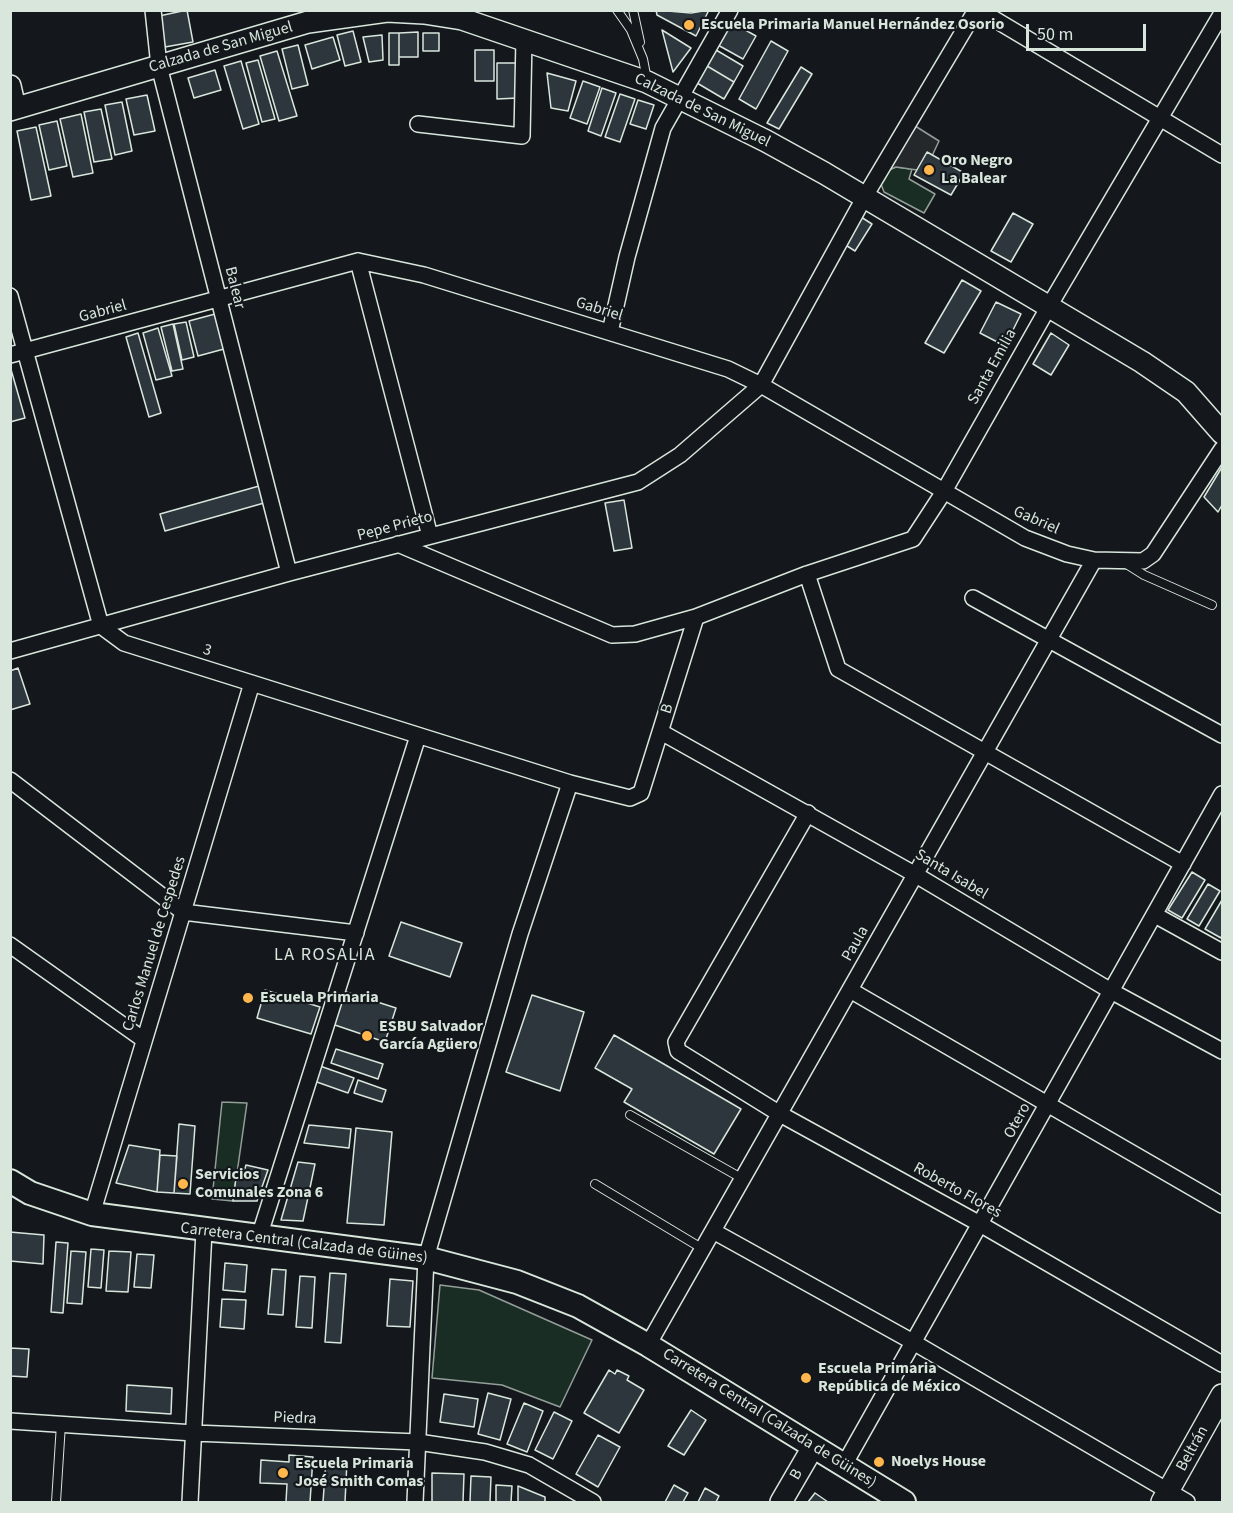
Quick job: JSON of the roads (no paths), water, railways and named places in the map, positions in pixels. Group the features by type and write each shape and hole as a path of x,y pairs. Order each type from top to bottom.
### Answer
{"main road":[{"name":"Calzada de San Miguel","path":"13,109 159,66 307,16 387,11 424,13 462,19 647,82 679,96 814,168 1142,362 1186,392 1222,433"},
{"path":"10,86 13,109"},
{"name":"Carretera Central (Calzada de Güines)","path":"10,1181 30,1193 92,1214 204,1231 426,1258 517,1282 578,1306 648,1345 904,1503"},
{"name":"Beltrán","path":"1166,1497 1222,1395"},
{"name":"B","path":"781,1503 813,1447"}],"street":[{"name":"Balear","path":"153,10 159,66 289,573"},
{"path":"610,332 651,167 663,128 729,10"},
{"path":"761,385 864,198 977,10 1222,155"},
{"name":"Santa Emilia","path":"398,544 612,635 635,634 696,617 807,574 913,539 943,493 1048,308 1222,13"},
{"path":"418,124 522,136 524,39"},
{"path":"358,261 430,536"},
{"name":"Gabriel","path":"10,355 358,261 424,275 728,369 761,385 943,493 1025,538 1094,560 1143,561 1153,554 1222,449"},
{"path":"10,296 101,626"},
{"name":"Pepe Prieto","path":"10,651 289,573 638,482 680,455 761,385"},
{"name":"Paula","path":"648,1345 1094,560"},
{"path":"807,574 838,669 1183,864"},
{"path":"974,598 1222,735"},
{"name":"B","path":"636,797 641,793 696,617"},
{"name":"3","path":"101,626 124,644 570,783 630,798 636,797"},
{"name":"Carlos Manuel de Cespedes","path":"92,1214 252,683"},
{"name":"Santa Isabel","path":"661,732 916,875 1111,991 1222,1051"},
{"path":"259,1237 418,736"},
{"path":"10,780 183,912 356,933"},
{"path":"415,1503 426,1258 520,934 570,783"},
{"name":"Otero","path":"844,1465 1222,794"},
{"name":"Roberto Flores","path":"808,813 676,1042 678,1052 780,1113 980,1224 1222,1364"},
{"path":"1155,915 1222,952"},
{"path":"10,945 144,1040"},
{"path":"850,990 1222,1205"},
{"path":"190,1503 204,1231"},
{"path":"713,1232 913,1342 1166,1497 1187,1503"},
{"name":"Piedra","path":"10,1421 418,1442 485,1452 529,1465 568,1496 593,1503"}],"lane":[{"path":"617,10 631,30 643,59"},
{"path":"633,10 647,82"},
{"path":"1124,562 1144,575 1212,605"},
{"path":"630,1115 743,1179"},
{"path":"595,1184 703,1249"},
{"path":"56,1503 61,1424"}],"place":[{"name":"Escuela Primaria Manuel Hernández Osorio","path":"689,25"},
{"name":"Oro Negro La Balear","path":"929,170"},
{"name":"Escuela Primaria","path":"248,998"},
{"name":"ESBU Salvador García Agüero","path":"367,1036"},
{"name":"Servicios Comunales Zona 6","path":"183,1184"},
{"name":"Escuela Primaria República de México","path":"806,1378"},
{"name":"Noelys House","path":"879,1462"},
{"name":"Escuela Primaria José Smith Comas","path":"283,1473"}],"district":[{"name":"LA ROSALIA","path":"325,956"}]}
